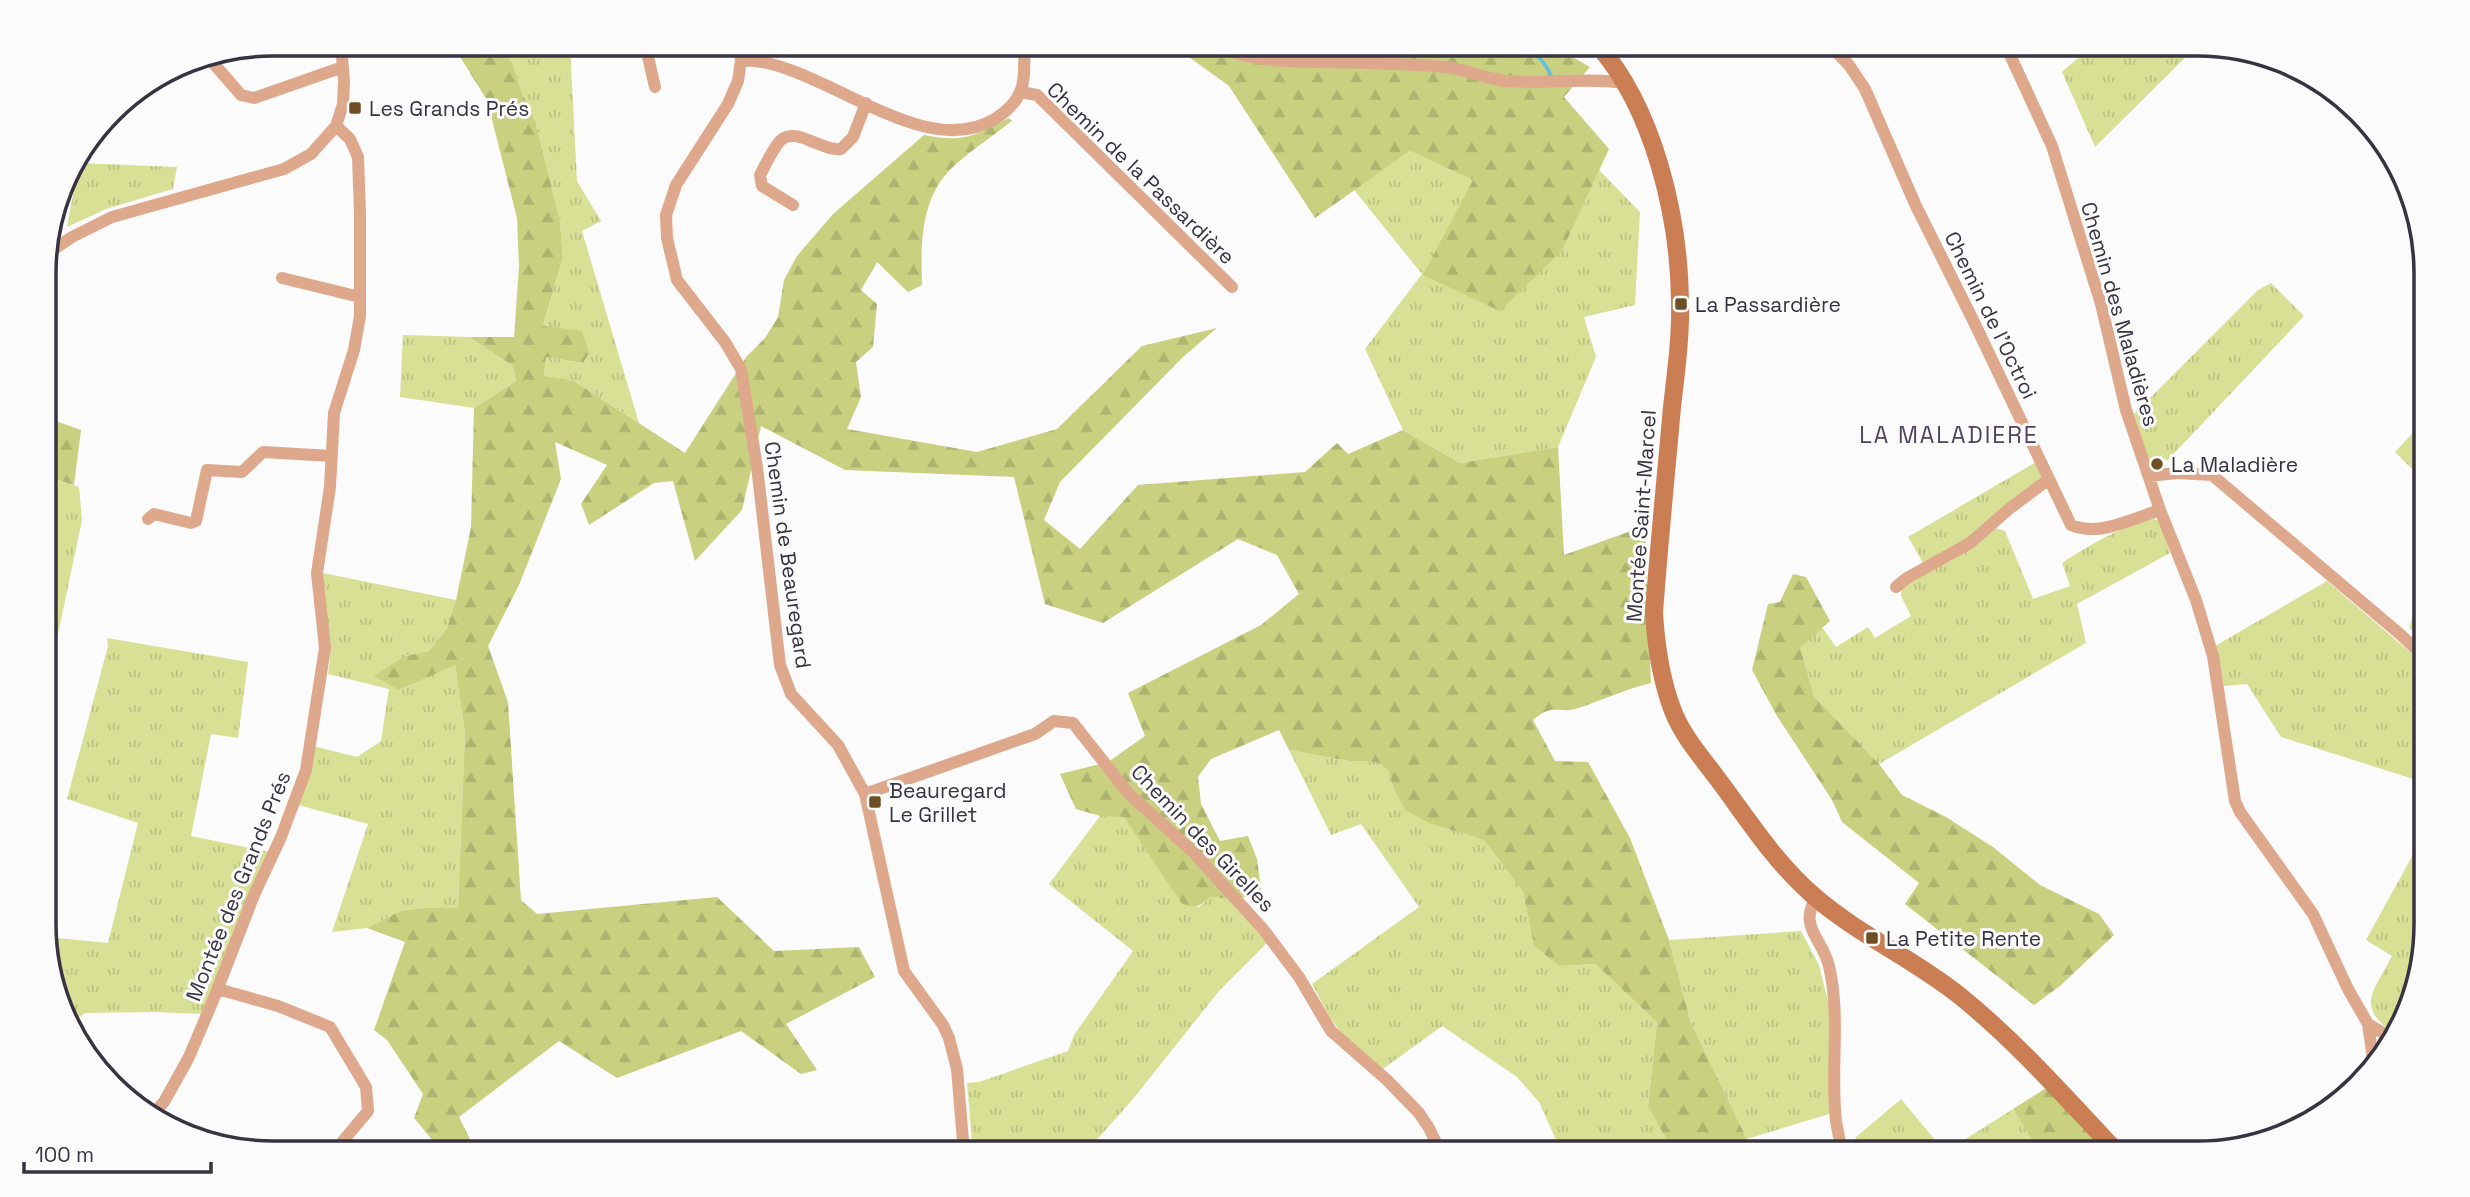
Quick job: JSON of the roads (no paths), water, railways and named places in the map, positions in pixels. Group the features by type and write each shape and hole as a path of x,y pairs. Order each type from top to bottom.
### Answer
{"main road":[{"name":"Montée Saint-Marcel","path":"1606,56 1639,107 1656,154 1672,225 1680,287 1678,355 1654,613 1657,647 1674,714 1699,754 1794,877 1816,898 1942,983 1984,1016 2107,1141"}],"street":[{"path":"58,247 91,227 120,214 284,169 311,154 336,126 343,104 342,56"},
{"path":"648,56 655,87"},
{"name":"Chemin de Beauregard","path":"740,56 734,93 676,185 666,215 667,238 677,280 741,369 749,404 780,665 791,694 838,746 865,794 904,971 943,1025 949,1038 957,1069 963,1141"},
{"name":"Chemin de la Passardière","path":"741,60 761,61 793,71 921,126 954,130 970,128 996,118 1005,111 1020,92 1023,56"},
{"path":"1243,56 1267,61 1444,67 1507,81 1598,79 1625,83"},
{"name":"Chemin de l'Octroi","path":"1840,56 1865,89 1916,206 2071,525 2082,530 2095,531 2160,510"},
{"name":"Chemin des Maladières","path":"2011,56 2052,146 2101,304 2126,410 2160,510 2196,600 2213,656 2231,775 2240,812 2313,914 2348,989 2368,1024 2373,1051"},
{"path":"215,65 246,98 254,98 326,75 343,67"},
{"name":"Chemin de la Passardière","path":"1020,92 1037,96 1232,287"},
{"path":"793,205 762,186 760,181 760,175 779,142 792,135 800,136 825,149 841,149 853,137 866,103"},
{"name":"Montée des Grands Prés","path":"158,1108 176,1083 218,989 232,948 306,770 325,648 317,573 330,487 334,413 354,350 360,316 358,157 350,139 336,126"},
{"path":"282,278 360,297"},
{"path":"148,519 154,514 191,523 197,521 207,470 242,472 263,453 332,456"},
{"path":"2149,476 2177,473 2212,475 2414,646"},
{"path":"1896,587 1907,578 1970,543 2049,479"},
{"name":"Chemin des Girelles","path":"865,794 1035,734 1054,721 1073,723 1129,794 1192,851 1263,929 1298,977 1331,1031 1387,1080 1419,1113 1435,1141"},
{"path":"1816,898 1808,917 1829,964 1833,989 1836,1121 1840,1141"},
{"path":"218,989 278,1006 330,1027 366,1087 368,1111 343,1141"},
{"path":"2368,1024 2384,1034"}],"waterway":[{"path":"1537,56 1552,77"}],"place":[{"name":"Les Grands Prés","path":"355,108"},
{"name":"La Passardière","path":"1681,304"},
{"name":"La Maladière","path":"2157,464"},
{"name":"Beauregard Le Grillet","path":"875,802"},
{"name":"La Petite Rente","path":"1872,938"}],"district":[{"name":"LA MALADIERE","path":"1949,435"}]}
